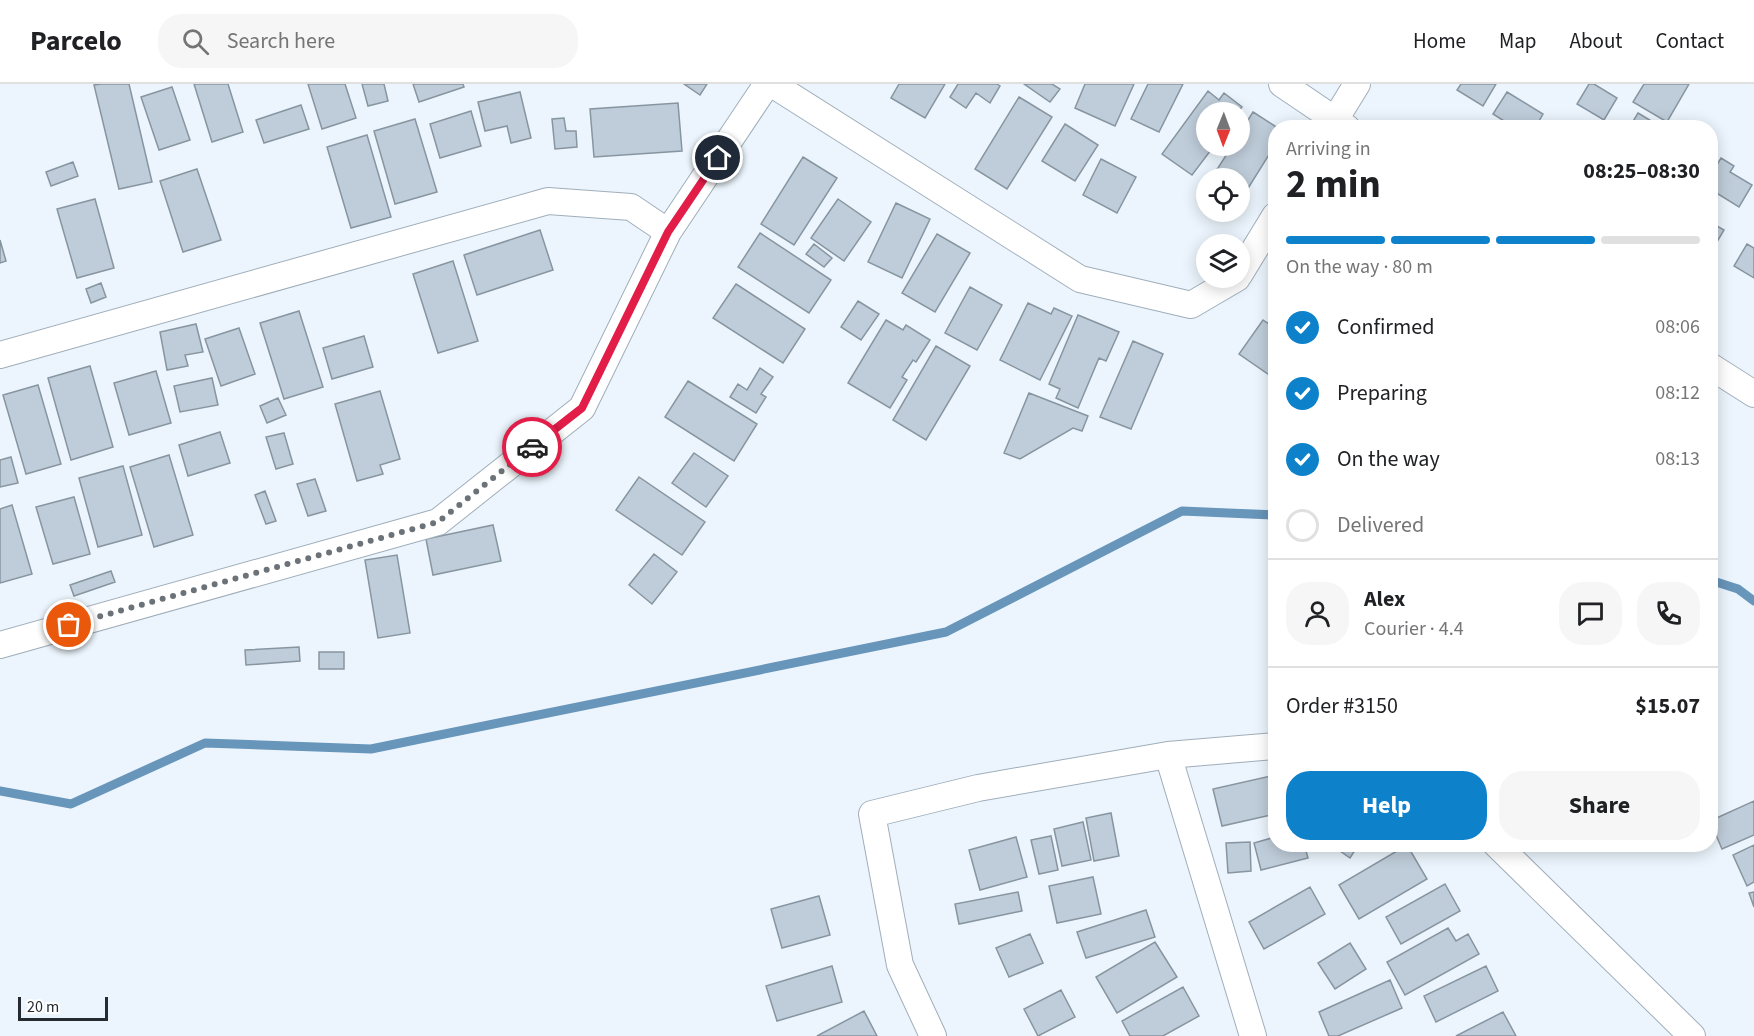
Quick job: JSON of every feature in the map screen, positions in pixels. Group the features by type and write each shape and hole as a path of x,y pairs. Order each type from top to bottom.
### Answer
{"street":[{"path":"0,645 438,522 582,408 668,232 767,84"},
{"path":"772,84 1080,279 1191,305 1219,288"},
{"path":"1282,84 1330,120"},
{"path":"1339,120 1357,84"},
{"path":"0,355 548,201 631,207 668,232"},
{"path":"1250,257 1268,227"},
{"path":"1718,371 1754,394"},
{"path":"933,1036 900,965 872,814 978,788 1168,754 1268,747"},
{"path":"1168,754 1253,1036"},
{"path":"1505,852 1692,1036"}],"building":[{"path":"129,84 152,182 119,189 94,85"},
{"path":"194,84 228,84 243,132 212,142"},
{"path":"308,84 345,84 356,118 322,129"},
{"path":"362,84 384,84 388,101 368,106"},
{"path":"413,84 463,84 464,87 419,102"},
{"path":"684,84 707,84 700,95"},
{"path":"899,84 945,84 925,118 891,98"},
{"path":"958,84 997,84 1000,86 990,103 976,93 966,108 950,97"},
{"path":"1024,84 1052,84 1060,89 1050,102"},
{"path":"1085,84 1134,84 1115,126 1075,108"},
{"path":"1148,84 1183,84 1159,132 1131,119"},
{"path":"1461,84 1496,84 1483,106 1457,90"},
{"path":"1589,84 1594,84 1617,98 1604,120 1577,104"},
{"path":"1644,84 1689,84 1668,120 1664,120 1633,102"},
{"path":"172,87 190,140 159,150 141,97"},
{"path":"1208,91 1219,100 1224,93 1236,102 1200,102"},
{"path":"520,92 531,138 511,143 507,126 485,131 478,102"},
{"path":"1507,92 1543,114 1540,120 1502,120 1493,114"},
{"path":"1019,97 1052,117 1007,189 975,169"},
{"path":"678,103 682,151 594,157 590,109"},
{"path":"301,105 309,129 264,143 256,120"},
{"path":"1196,107 1196,156 1206,156 1192,175 1162,154"},
{"path":"471,111 481,146 440,158 430,124"},
{"path":"1253,112 1268,122 1268,156 1250,185 1250,168 1218,168 1226,156 1250,156 1250,117"},
{"path":"1638,113 1650,120 1634,120"},
{"path":"564,118 566,131 576,131 577,147 555,149 552,119"},
{"path":"415,119 437,192 395,204 374,131"},
{"path":"1065,124 1098,145 1075,181 1042,161"},
{"path":"367,135 391,217 351,228 327,147"},
{"path":"803,157 837,178 794,245 761,224"},
{"path":"1721,158 1734,166 1730,172 1752,185 1739,207 1718,194 1718,163"},
{"path":"1101,159 1136,177 1117,213 1083,195"},
{"path":"73,162 78,176 51,186 46,172"},
{"path":"197,169 221,240 183,252 160,181"},
{"path":"95,199 114,268 77,278 57,209"},
{"path":"838,199 871,222 844,261 811,238"},
{"path":"896,203 930,219 902,278 868,262"},
{"path":"1718,227 1724,230 1718,240"},
{"path":"540,230 553,270 477,295 464,255"},
{"path":"760,233 831,280 809,313 738,267"},
{"path":"937,234 970,253 935,312 902,293"},
{"path":"0,240 6,261 0,263"},
{"path":"814,244 832,258 824,267 806,254"},
{"path":"1747,244 1754,248 1754,278 1734,266"},
{"path":"453,261 478,341 438,353 413,274"},
{"path":"101,283 106,297 91,303 86,289"},
{"path":"736,284 805,329 783,363 713,318"},
{"path":"970,287 1002,305 977,350 945,333"},
{"path":"858,301 879,314 861,340 841,327"},
{"path":"1028,303 1051,314 1054,308 1072,316 1040,380 1000,360"},
{"path":"299,311 323,387 284,399 260,323"},
{"path":"1078,315 1119,332 1106,361 1099,358 1078,408 1056,398 1060,389 1049,384"},
{"path":"886,320 903,330 906,325 930,340 916,362 913,360 902,377 907,380 890,408 848,383"},
{"path":"1263,320 1268,323 1268,374 1239,354"},
{"path":"196,324 203,352 185,355 188,366 167,370 160,332"},
{"path":"239,328 255,374 221,386 205,339"},
{"path":"364,336 373,367 332,379 323,348"},
{"path":"1133,341 1163,354 1131,429 1100,417"},
{"path":"936,346 970,366 926,440 893,420"},
{"path":"90,366 113,447 71,460 48,378"},
{"path":"760,368 773,377 761,394 766,397 756,413 730,397 738,384 747,390"},
{"path":"156,371 171,423 129,435 114,383"},
{"path":"212,378 218,405 180,412 174,386"},
{"path":"688,381 757,424 734,461 665,417"},
{"path":"38,385 61,464 26,474 3,395"},
{"path":"380,391 400,459 380,465 383,474 357,481 335,404"},
{"path":"1029,393 1088,416 1082,431 1073,428 1020,459 1004,453"},
{"path":"278,398 286,415 267,423 260,406"},
{"path":"220,432 230,463 188,476 179,445"},
{"path":"284,433 293,464 276,469 266,437"},
{"path":"694,453 728,476 706,507 672,483"},
{"path":"169,455 193,535 154,547 130,467"},
{"path":"11,457 18,483 0,487 0,460"},
{"path":"123,466 142,535 98,547 79,478"},
{"path":"639,477 705,522 682,555 616,510"},
{"path":"315,479 326,511 308,516 297,484"},
{"path":"265,491 276,521 266,524 255,495"},
{"path":"74,497 90,554 53,564 36,507"},
{"path":"12,505 32,574 0,583 0,509"},
{"path":"493,525 501,561 433,575 426,539"},
{"path":"654,554 677,572 652,604 629,585"},
{"path":"397,555 410,633 378,638 365,560"},
{"path":"111,571 115,582 74,596 70,585"},
{"path":"299,647 300,661 246,665 245,650"},
{"path":"319,652 344,652 344,669 319,669"},
{"path":"1268,777 1268,816 1222,826 1213,789"},
{"path":"1754,801 1754,835 1722,849 1718,840 1718,817"},
{"path":"1111,813 1119,856 1094,861 1086,818"},
{"path":"1083,822 1091,860 1062,866 1054,829"},
{"path":"1051,836 1058,870 1039,874 1031,840"},
{"path":"1016,837 1027,877 980,890 969,850"},
{"path":"1268,839 1268,852 1306,852 1308,858 1261,870 1254,843"},
{"path":"1250,842 1251,871 1228,873 1226,843"},
{"path":"1754,845 1754,882 1747,886 1733,855"},
{"path":"1341,852 1354,852 1350,858"},
{"path":"1395,852 1411,852 1427,879 1359,919 1339,885"},
{"path":"1093,877 1101,914 1057,923 1049,886"},
{"path":"1445,884 1460,911 1401,944 1386,917"},
{"path":"1310,887 1325,914 1264,949 1249,922"},
{"path":"1018,892 1022,911 959,924 955,904"},
{"path":"1754,892 1754,907 1749,893"},
{"path":"819,896 830,935 782,948 771,909"},
{"path":"1146,910 1155,937 1086,958 1077,932"},
{"path":"1448,928 1456,941 1468,934 1479,954 1405,995 1387,962"},
{"path":"1030,934 1043,963 1009,977 996,948"},
{"path":"1155,942 1177,977 1117,1013 1096,977"},
{"path":"1350,943 1366,969 1335,989 1318,963"},
{"path":"832,966 842,1002 777,1021 766,986"},
{"path":"1486,966 1498,991 1436,1022 1424,996"},
{"path":"1390,980 1402,1008 1338,1036 1329,1036 1319,1012"},
{"path":"1183,987 1199,1016 1163,1036 1130,1036 1122,1021"},
{"path":"1061,990 1075,1017 1038,1036 1024,1009"},
{"path":"864,1011 877,1036 817,1036"},
{"path":"1503,1012 1516,1036 1456,1036"}],"waterway":[{"path":"0,791 71,804 205,743 371,749 946,632 1182,511 1268,515"},
{"path":"1718,583 1738,589 1754,601"}],"way so far":[{"path":"69,625 438,522 532,447"}],"route":[{"path":"532,447 582,408 668,232 718,158"}]}
